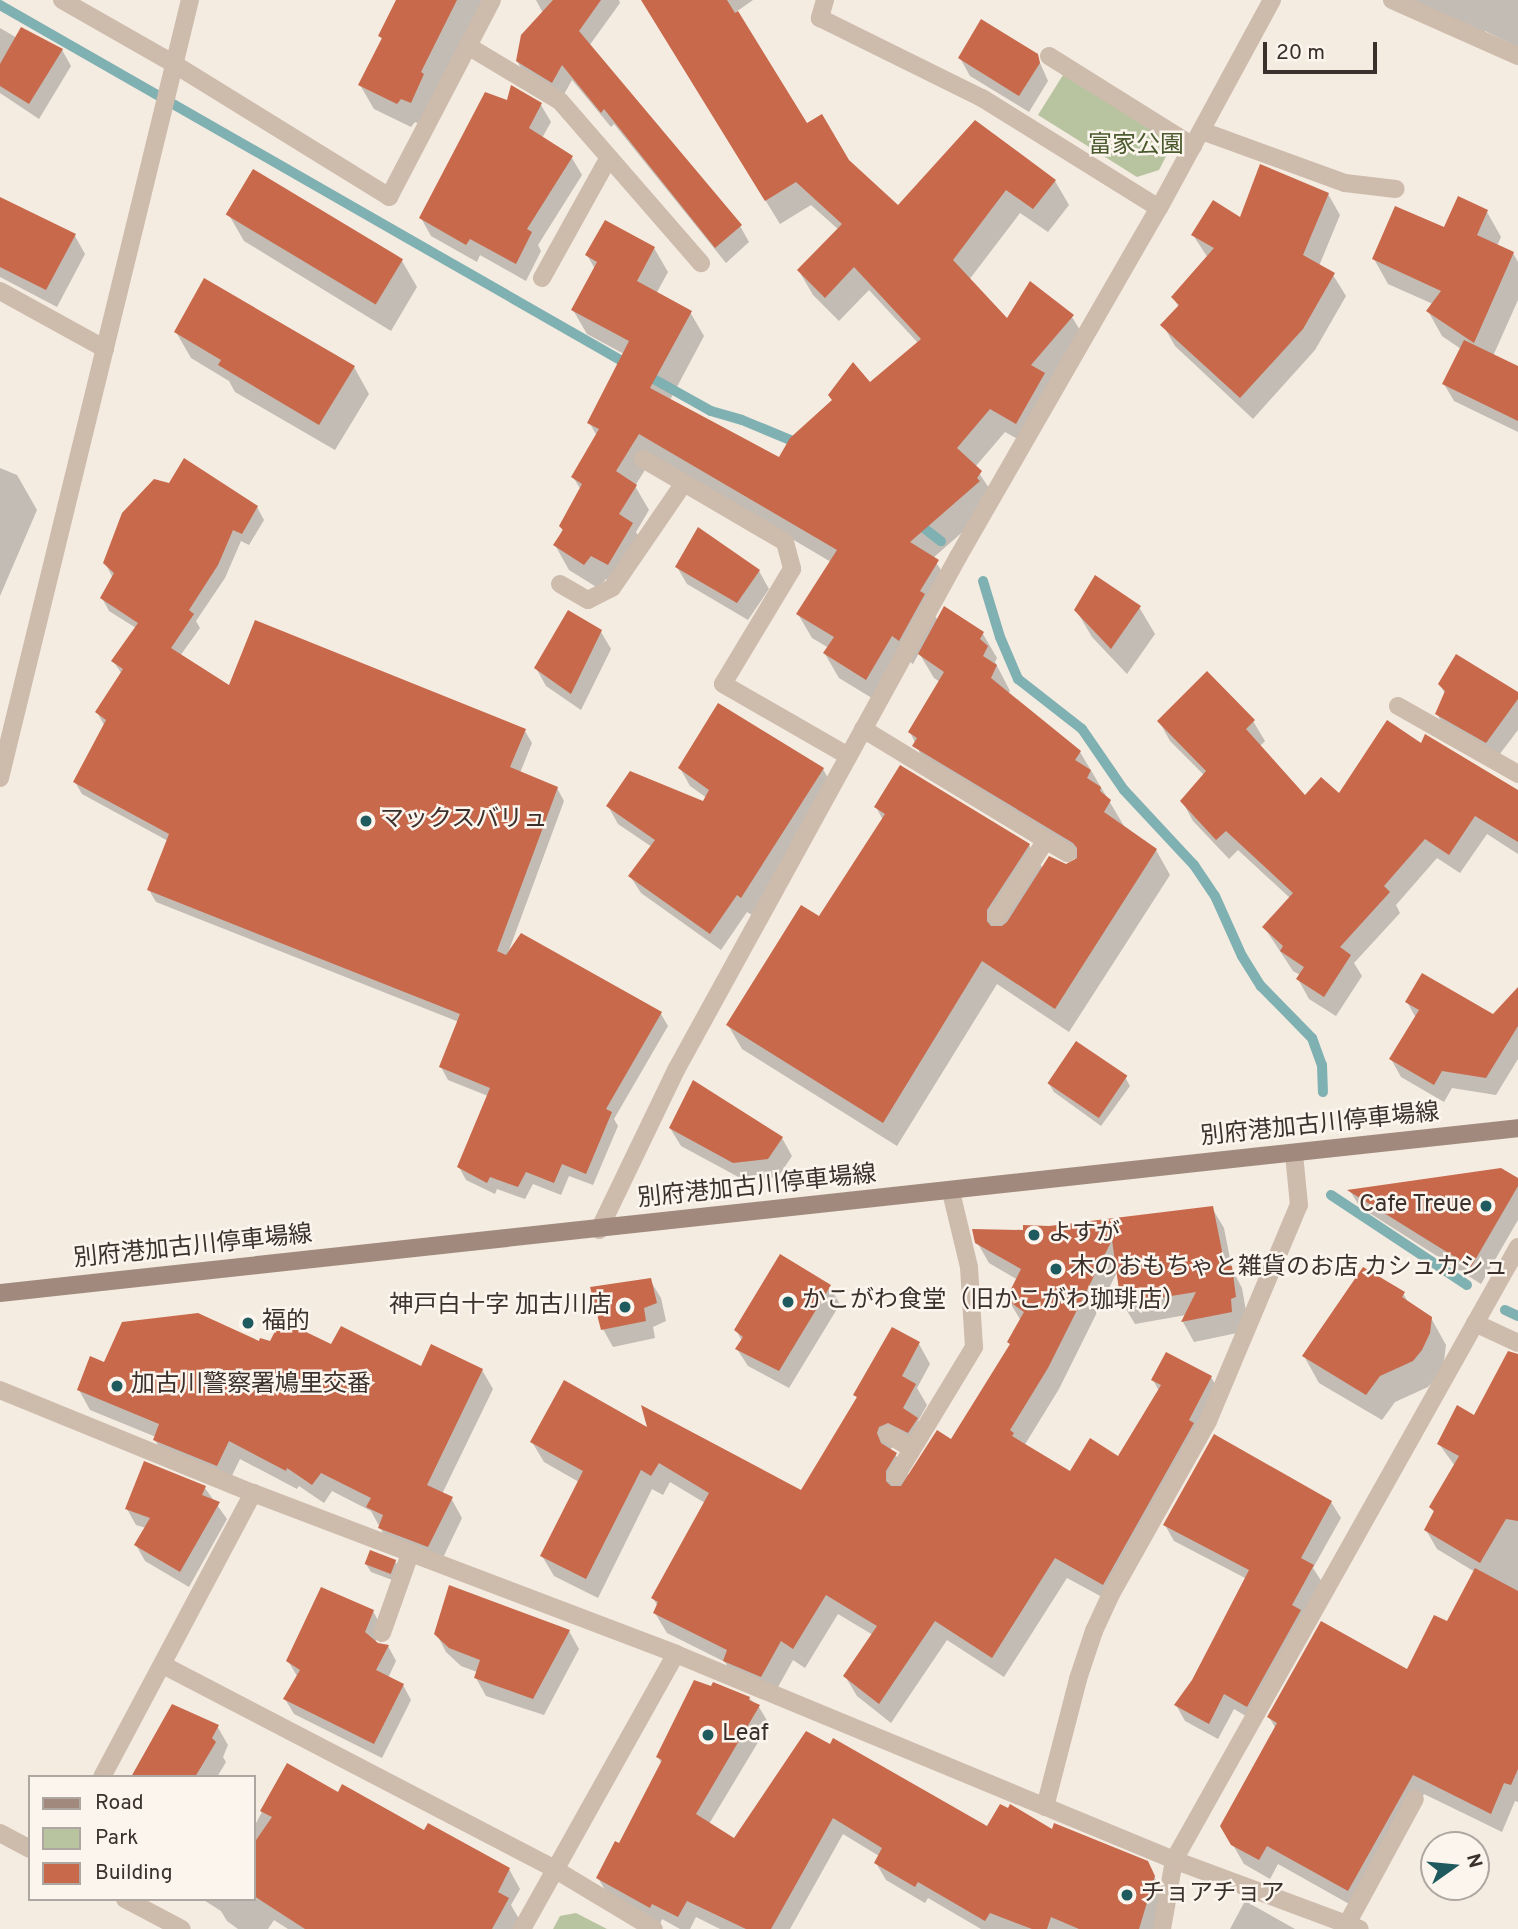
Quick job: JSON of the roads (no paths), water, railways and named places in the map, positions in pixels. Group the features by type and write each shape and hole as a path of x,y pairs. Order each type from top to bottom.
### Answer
{"main road":[{"name":"別府港加古川停車場線","path":"0,1293 951,1192 1518,1128"}],"street":[{"path":"62,0 174,64 389,197 492,0"},
{"path":"0,778 190,0"},
{"path":"825,0 820,18 982,98 1158,208"},
{"path":"599,1230 676,1070 965,544 1158,208 1272,0"},
{"path":"1392,0 1518,56"},
{"path":"468,46 560,101 701,263"},
{"path":"1049,56 1197,138 1345,183 1396,189"},
{"path":"542,278 609,158"},
{"path":"0,291 105,349"},
{"path":"643,459 785,542 792,569 723,684 848,756"},
{"path":"561,584 588,600 612,588 684,483"},
{"path":"1398,706 1518,774"},
{"path":"863,729 1067,853"},
{"path":"998,916 1046,840"},
{"path":"1045,1807 1078,1679 1094,1631 1117,1583 1208,1421 1299,1205 1294,1154"},
{"path":"896,1476 974,1347 969,1267 951,1192"},
{"path":"1162,1929 1174,1860 1518,1247"},
{"path":"1475,1323 1518,1343"},
{"path":"0,1390 253,1493 676,1654 1174,1860 1353,1927 1415,1799"},
{"path":"888,1434 912,1449"},
{"path":"103,1775 253,1493"},
{"path":"382,1633 410,1554"},
{"path":"523,1929 676,1654"},
{"path":"163,1665 556,1870 654,1929"},
{"path":"0,1833 28,1848"},
{"path":"129,1901 182,1929"}],"waterway":[{"path":"0,5 629,365"},
{"path":"643,373 711,411 742,420 800,444"},
{"path":"915,521 941,541"},
{"path":"983,581 1000,637 1018,679 1082,729 1124,790 1194,865 1215,896 1242,956 1261,986 1312,1038 1322,1065 1323,1092"},
{"path":"1331,1195 1467,1285"},
{"path":"1505,1310 1518,1316"}],"place":[{"name":"マックスバリュ","path":"366,821"},
{"name":"Cafe Treue","path":"1486,1206"},
{"name":"よすが","path":"1034,1235"},
{"name":"木のおもちゃと雑貨のお店 カシュカシュ","path":"1056,1269"},
{"name":"かこがわ食堂（旧かこがわ珈琲店）","path":"788,1302"},
{"name":"神戸白十字 加古川店","path":"625,1307"},
{"name":"福的","path":"248,1323"},
{"name":"加古川警察署鳩里交番","path":"117,1386"},
{"name":"Leaf","path":"708,1735"},
{"name":"チョアチョア","path":"1127,1895"}],"park label":[{"name":"富家公園","path":"1136,147"}]}
